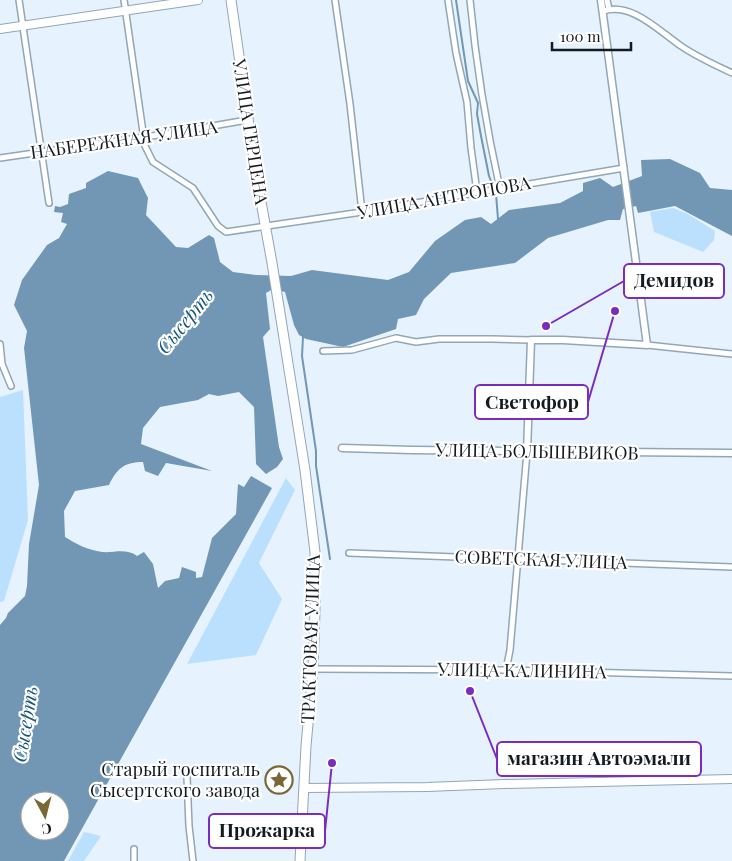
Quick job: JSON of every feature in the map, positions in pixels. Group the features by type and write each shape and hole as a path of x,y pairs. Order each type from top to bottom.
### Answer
{"main road":[{"path":"0,29 198,0"},
{"name":"УЛИЦА ГЕРЦЕНА","path":"230,0 277,300"},
{"name":"ТРАКТОВАЯ УЛИЦА","path":"277,300 305,470 315,552 313,669 300,861"},
{"path":"304,788 427,787 732,779"}],"street":[{"path":"19,0 49,203"},
{"path":"124,0 144,138"},
{"path":"335,0 350,104 362,212"},
{"path":"448,0 456,53 467,102 477,192"},
{"path":"470,0 489,139 500,189"},
{"path":"601,0 606,10"},
{"path":"607,0 606,10 624,168 647,345"},
{"path":"606,10 630,13 647,21 681,47 699,58 732,73"},
{"name":"НАБЕРЕЖНАЯ УЛИЦА","path":"0,158 144,138 248,120"},
{"name":"УЛИЦА АНТРОПОВА","path":"144,138 145,146 153,162 193,188 218,226 226,232 362,212 624,168"},
{"path":"323,351 352,350 396,338 416,342 492,338 647,345 732,354"},
{"path":"506,670 510,650 527,452 531,340"},
{"path":"0,344 2,364 11,386"},
{"name":"УЛИЦА БОЛЬШЕВИКОВ","path":"342,448 527,452 732,453"},
{"name":"СОВЕТСКАЯ УЛИЦА","path":"349,553 732,567"},
{"name":"УЛИЦА КАЛИНИНА","path":"313,669 506,670 732,676"},
{"path":"187,777 193,861"},
{"path":"134,849 134,861"}],"shaded area":[{"path":"673,208 688,214 715,231 714,240 703,252 654,232 650,212"},
{"path":"23,390 28,520 4,601 0,602 0,397"},
{"path":"286,478 295,490 259,563 282,599 256,655 187,664"},
{"path":"84,832 101,836 84,861 68,861"}],"water":[{"name":"Сысерть","path":"670,159 700,173 710,188 732,190 732,236 675,206 638,213 636,206 623,209 620,220 608,220 548,238 515,263 451,273 424,299 416,315 398,319 396,329 343,347 306,339 299,335 294,325 285,292 273,289 266,293 270,329 263,337 279,447 283,459 277,467 266,474 256,464 254,407 239,392 218,396 209,394 198,400 160,407 143,428 141,444 212,471 166,463 158,476 145,471 143,462 137,462 122,467 115,474 109,485 75,491 64,511 65,537 82,546 102,552 125,551 137,556 144,552 153,564 158,588 165,581 179,578 182,567 196,572 196,578 202,577 212,538 236,514 238,484 244,487 251,476 272,488 64,861 0,861 0,625 8,613 25,596 29,544 39,485 24,348 27,331 14,305 22,280 47,245 59,238 67,224 61,222 63,213 54,212 55,206 60,207 68,204 69,194 86,188 86,183 108,171 138,178 148,198 146,215 176,247 188,248 209,235 214,238 220,262 233,272 291,276 312,270 388,280 409,272 435,241 465,220 481,217 491,224 509,210 560,203 583,191 583,183 600,178 613,187 642,176 641,160"}],"waterway":[{"path":"456,0 468,81 478,103 477,114 489,176 493,186"},
{"path":"496,194 498,219"},
{"path":"303,337 302,356 330,559"}],"place":[{"name":"Светофор","path":"615,311"},
{"name":"Демидов","path":"546,326"},
{"name":"магазин Автоэмали","path":"470,691"},
{"name":"Прожарка","path":"332,763"},
{"name":"Старый госпиталь Сысертского завода","path":"279,780"}]}
